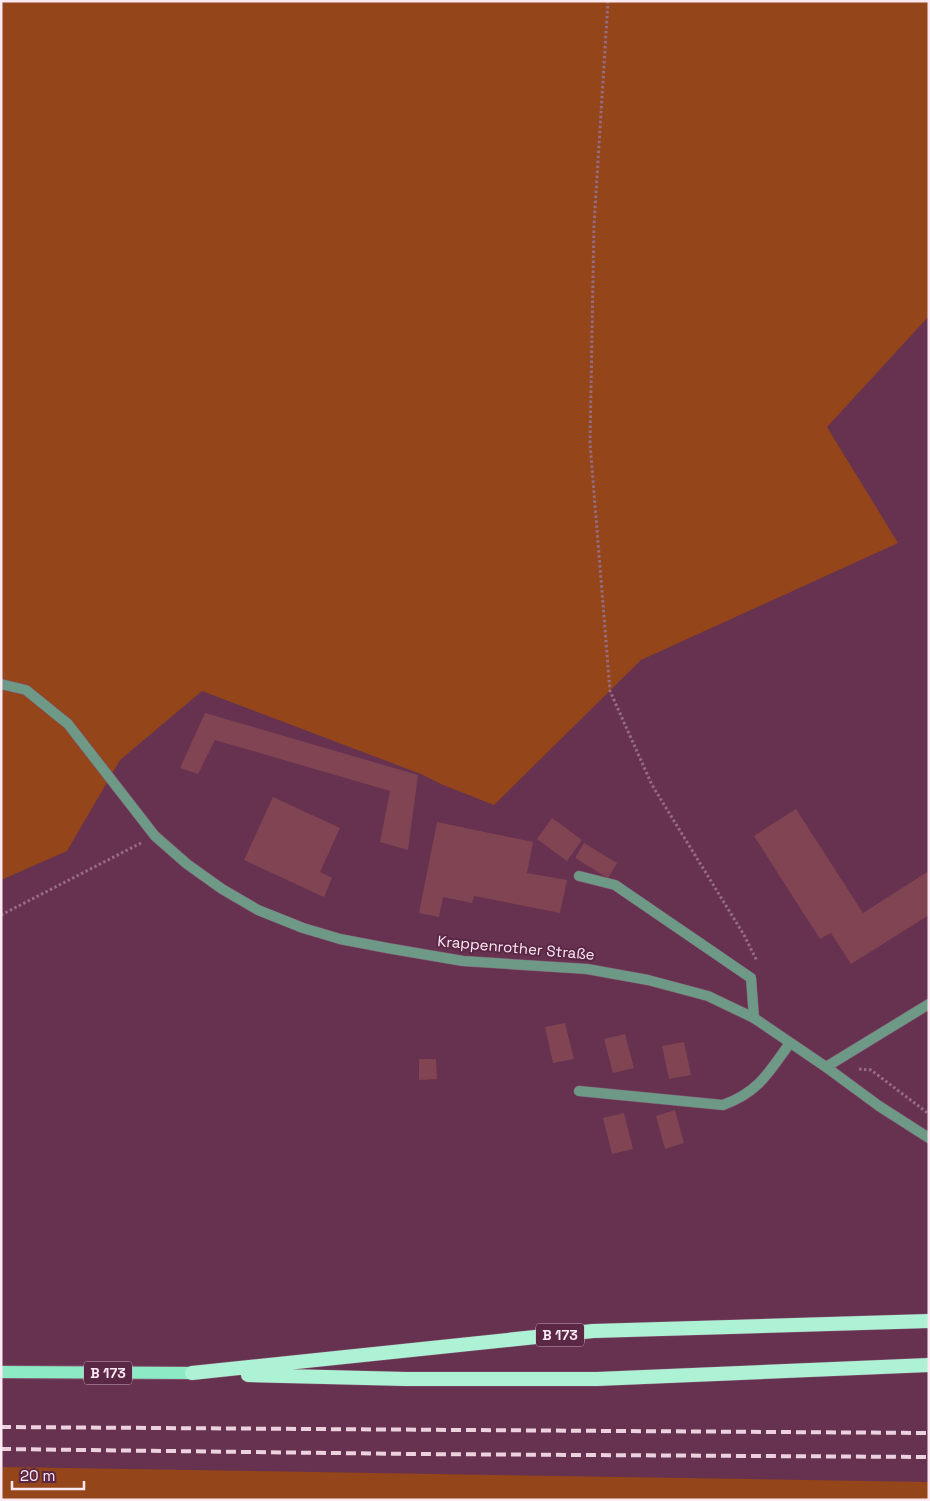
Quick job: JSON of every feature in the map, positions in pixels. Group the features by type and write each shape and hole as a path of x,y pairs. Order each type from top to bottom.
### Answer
{"highway":[{"name":"B 173","path":"192,1373 593,1331 929,1321"},
{"name":"B 173","path":"192,1373 406,1379 597,1379 929,1365"}],"main road":[{"name":"B 173","path":"1,1372 192,1373"}],"street":[{"name":"Krappenrother Straße","path":"1,684 26,690 68,724 155,836 187,864 222,889 258,910 303,928 340,939 463,961 587,969 648,980 708,996 754,1018 879,1106 929,1138"},
{"path":"579,876 615,885 751,978 754,1018"},
{"path":"826,1067 929,1004"},
{"path":"579,1091 723,1105 740,1099 760,1084 790,1043"}],"path":[{"path":"608,1 594,226 590,443 610,692 652,785 744,935 759,966"},
{"path":"1,915 155,836"}],"shaded area":[{"path":"1,1 929,1 929,316 827,427 898,543 641,660 494,805 421,774 202,691 120,760 67,851 1,880"},
{"path":"1,1467 929,1482 929,1500 1,1500"}],"building":[{"path":"205,713 418,775 408,850 380,842 390,791 215,740 198,774 180,768"},
{"path":"273,797 340,828 320,872 332,878 324,897 244,860"},
{"path":"796,809 863,913 927,872 929,875 929,915 851,964 831,933 820,939 754,836"},
{"path":"552,818 582,840 567,861 537,839"},
{"path":"437,822 533,842 527,873 567,880 560,913 474,896 472,903 443,897 439,917 419,913"},
{"path":"584,843 617,863 608,878 575,858"},
{"path":"565,1023 574,1059 553,1063 545,1027"},
{"path":"625,1034 634,1068 613,1073 604,1039"},
{"path":"684,1042 691,1075 669,1079 662,1046"},
{"path":"419,1059 436,1059 437,1079 419,1080"},
{"path":"675,1110 684,1143 665,1149 656,1116"},
{"path":"624,1113 633,1149 612,1154 603,1118"}],"railway":[{"path":"1,1427 929,1433"},
{"path":"1,1449 929,1457"}]}
